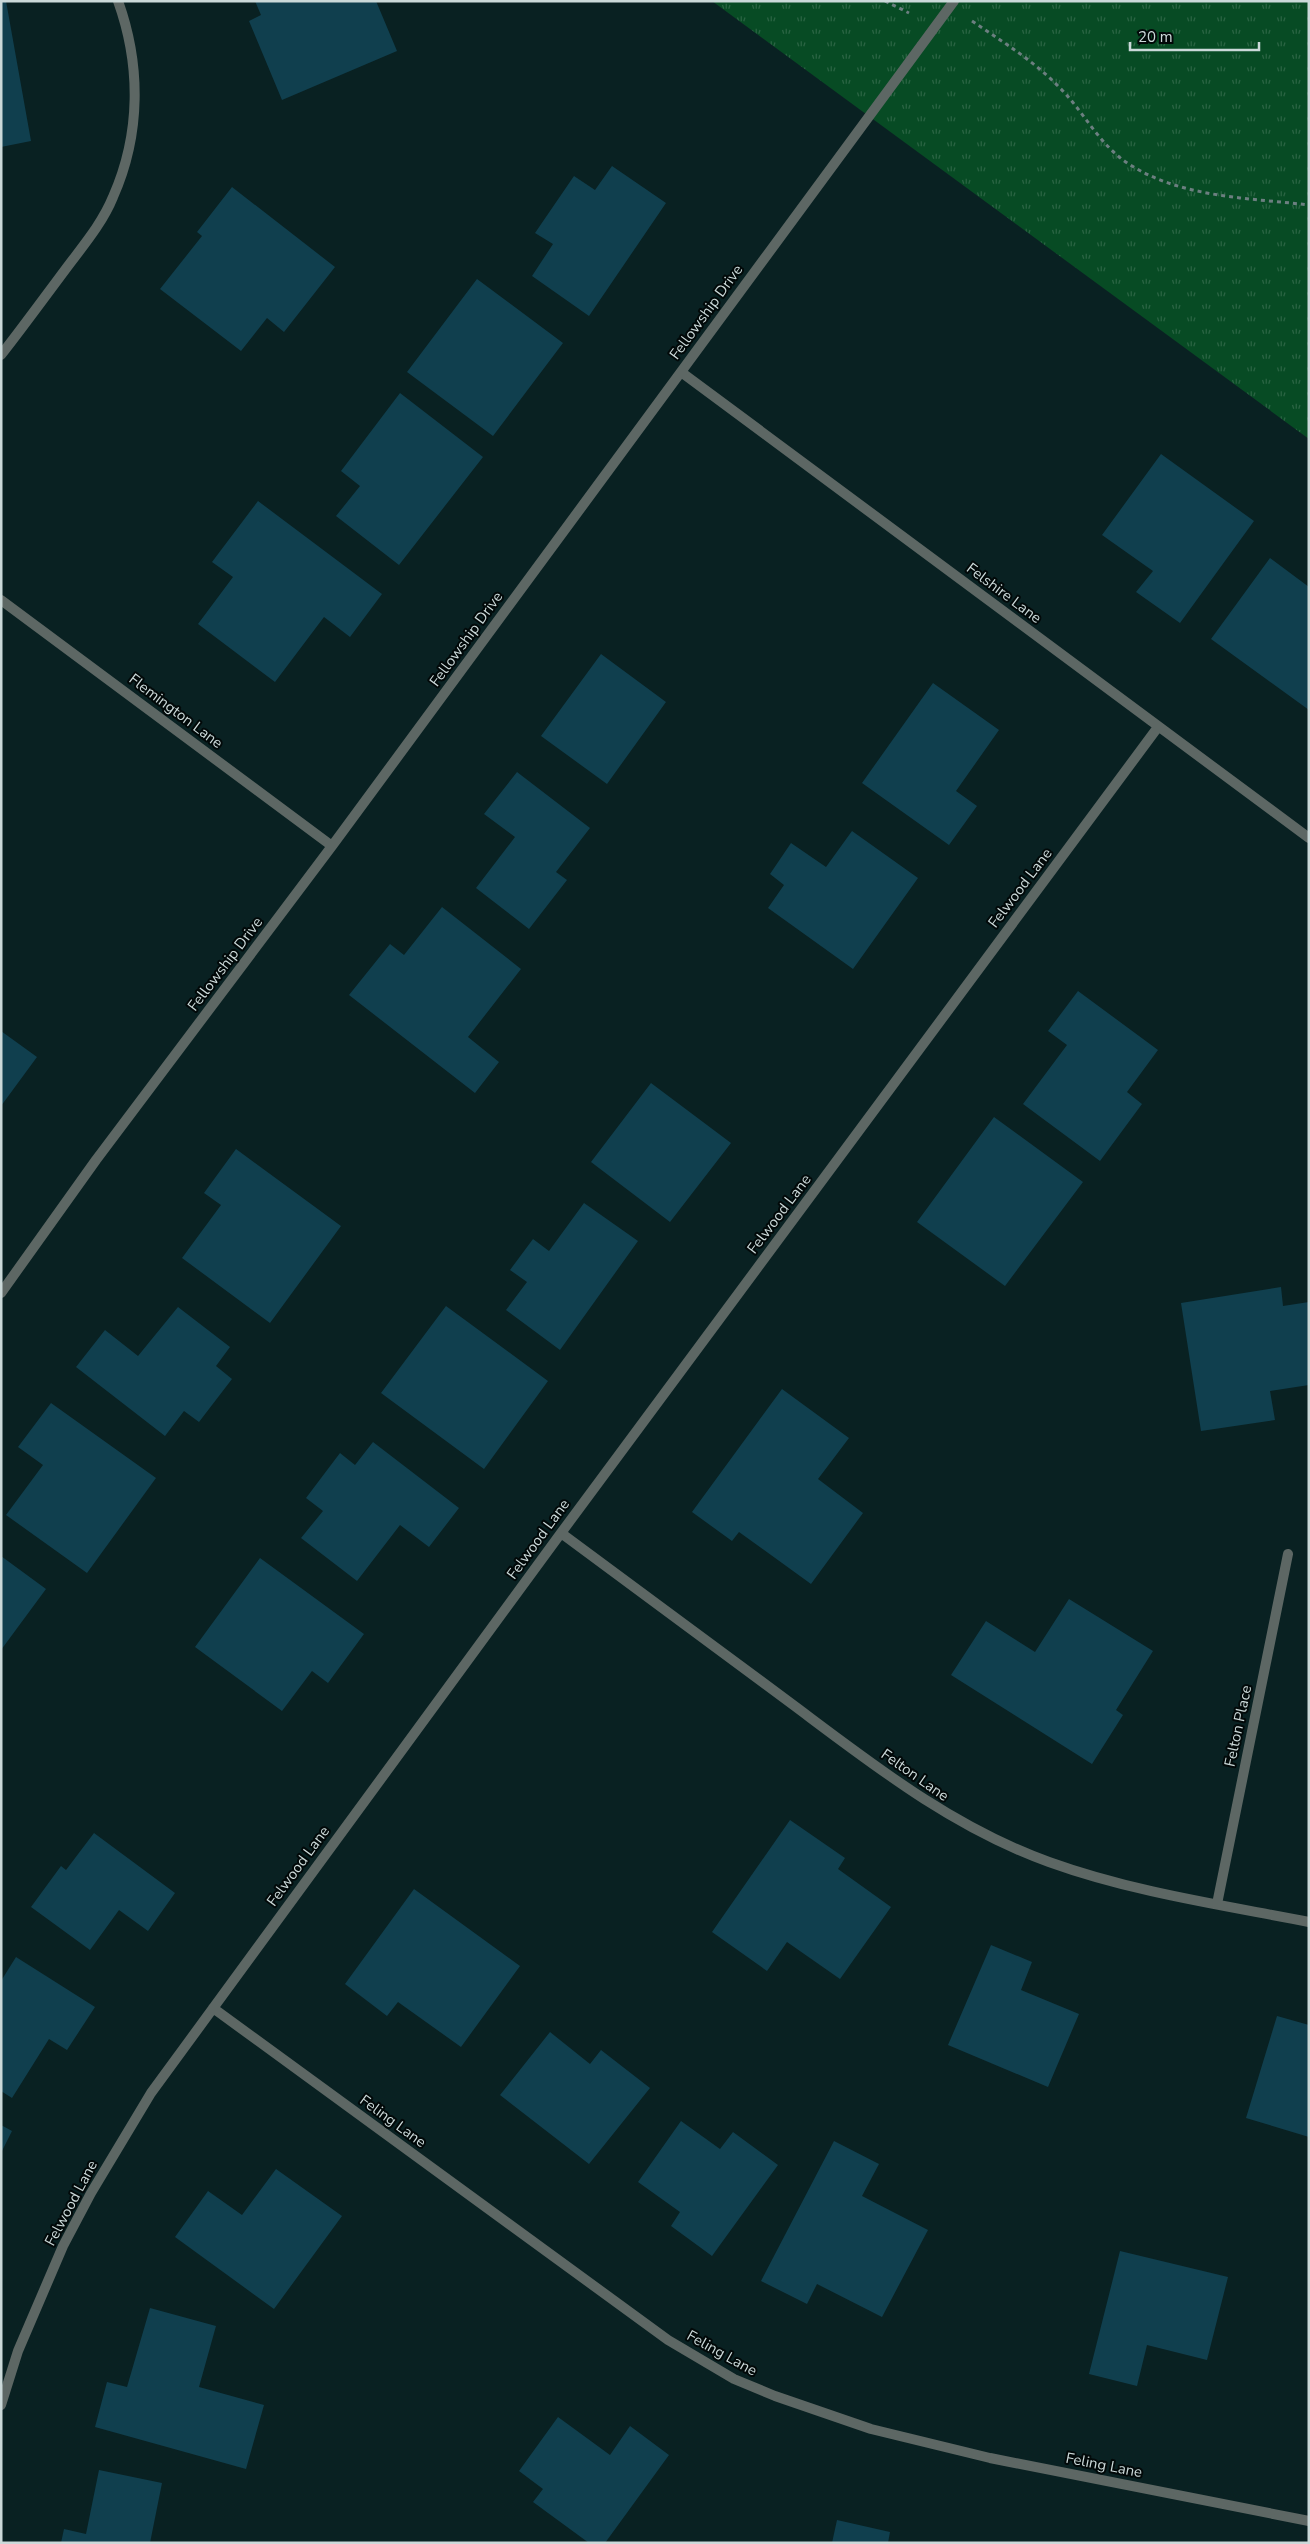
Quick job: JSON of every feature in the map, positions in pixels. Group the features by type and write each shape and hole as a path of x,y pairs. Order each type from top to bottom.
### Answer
{"street":[{"path":"1,355 85,244 113,199 122,176 132,135 136,89 130,40 118,1"},
{"name":"Fellowship Drive","path":"1,1293 96,1160 332,846 954,1"},
{"name":"Felshire Lane","path":"681,372 1309,838"},
{"name":"Flemington Lane","path":"1,600 332,846"},
{"name":"Felwood Lane","path":"1,2405 18,2351 39,2300 91,2193 152,2093 561,1533 1158,727"},
{"name":"Felton Lane","path":"561,1533 881,1770 946,1814 1048,1862 1118,1882 1309,1922"},
{"name":"Felton Place","path":"1217,1904 1288,1554"},
{"name":"Feling Lane","path":"213,2008 668,2340 734,2379 783,2399 871,2429 990,2458 1309,2521"}],"path":[{"path":"885,1 913,15"},
{"path":"970,20 1026,58 1061,88 1096,135 1131,165 1175,186 1228,196 1309,205"}],"green space":[{"path":"712,1 1309,1 1309,439"}],"building":[{"path":"6,1 31,141 1,147 1,2"},
{"path":"255,1 376,1 397,51 282,100 249,21 261,15"},
{"path":"612,166 666,203 589,316 532,276 553,244 535,233 574,176 595,190"},
{"path":"232,187 335,267 284,332 267,318 241,351 160,289 202,236 197,232"},
{"path":"477,279 563,343 493,436 407,372"},
{"path":"400,393 483,457 399,565 336,516 360,486 341,471"},
{"path":"1161,454 1254,521 1180,623 1136,592 1153,571 1102,535"},
{"path":"258,501 382,594 350,637 324,617 275,682 198,624 233,577 212,562"},
{"path":"1270,558 1309,587 1309,710 1211,639"},
{"path":"601,654 666,702 607,784 541,736"},
{"path":"933,683 999,730 956,791 977,806 949,845 862,783"},
{"path":"517,772 590,828 556,872 567,880 529,929 476,888 515,837 484,814"},
{"path":"852,831 918,878 853,969 768,908 784,885 770,874 791,843 826,867"},
{"path":"442,907 521,969 468,1037 499,1062 475,1093 349,995 390,944 404,955"},
{"path":"1078,991 1158,1050 1127,1092 1142,1104 1100,1161 1023,1104 1067,1045 1048,1031"},
{"path":"1,1031 37,1057 1,1106"},
{"path":"651,1083 731,1143 670,1222 591,1162"},
{"path":"994,1117 1083,1182 1005,1286 917,1222"},
{"path":"236,1149 341,1226 270,1323 182,1258 221,1205 204,1193"},
{"path":"584,1203 638,1241 560,1350 506,1310 527,1282 510,1270 533,1239 549,1251"},
{"path":"1281,1287 1283,1306 1309,1302 1309,1385 1270,1391 1275,1420 1201,1431 1181,1303"},
{"path":"446,1306 548,1381 484,1469 381,1393"},
{"path":"178,1307 230,1347 216,1366 232,1379 199,1422 184,1411 165,1436 76,1367 105,1330 138,1356"},
{"path":"782,1389 849,1438 818,1479 863,1513 811,1584 739,1532 732,1541 692,1512"},
{"path":"51,1403 156,1478 87,1573 6,1515 43,1465 18,1447"},
{"path":"373,1442 459,1508 429,1547 400,1525 357,1581 301,1538 323,1511 306,1498 340,1453 355,1465"},
{"path":"1,1556 46,1589 1,1650"},
{"path":"260,1558 364,1634 328,1683 312,1671 282,1711 195,1647"},
{"path":"1069,1599 1153,1651 1116,1710 1123,1715 1092,1764 951,1675 986,1621 1035,1652"},
{"path":"790,1820 845,1858 838,1869 891,1907 840,1979 787,1942 767,1971 712,1932"},
{"path":"94,1833 175,1893 148,1931 119,1910 90,1950 31,1907 61,1866 66,1870"},
{"path":"414,1889 520,1966 461,2047 398,2002 387,2016 345,1984"},
{"path":"991,1945 1032,1962 1021,1990 1079,2014 1048,2087 948,2045"},
{"path":"16,1957 95,2007 67,2050 49,2039 12,2098 1,2091 1,1981"},
{"path":"1277,2016 1309,2025 1309,2137 1246,2118"},
{"path":"550,2032 590,2064 601,2050 650,2088 589,2164 500,2095"},
{"path":"681,2121 720,2149 733,2132 778,2165 712,2256 671,2226 680,2212 638,2182"},
{"path":"1,2125 12,2131 1,2153"},
{"path":"834,2141 879,2164 862,2196 928,2230 882,2317 817,2284 807,2304 761,2281"},
{"path":"276,2169 342,2216 274,2309 175,2237 208,2191 242,2215"},
{"path":"1120,2251 1228,2277 1207,2360 1147,2345 1137,2386 1089,2374"},
{"path":"150,2308 216,2326 199,2387 264,2405 246,2469 95,2427 107,2382 127,2387"},
{"path":"558,2417 610,2455 630,2426 669,2455 605,2543 589,2543 533,2502 543,2489 519,2471"},
{"path":"99,2470 162,2483 150,2543 61,2543 64,2529 86,2534"},
{"path":"837,2520 890,2532 888,2543 832,2543"}]}
